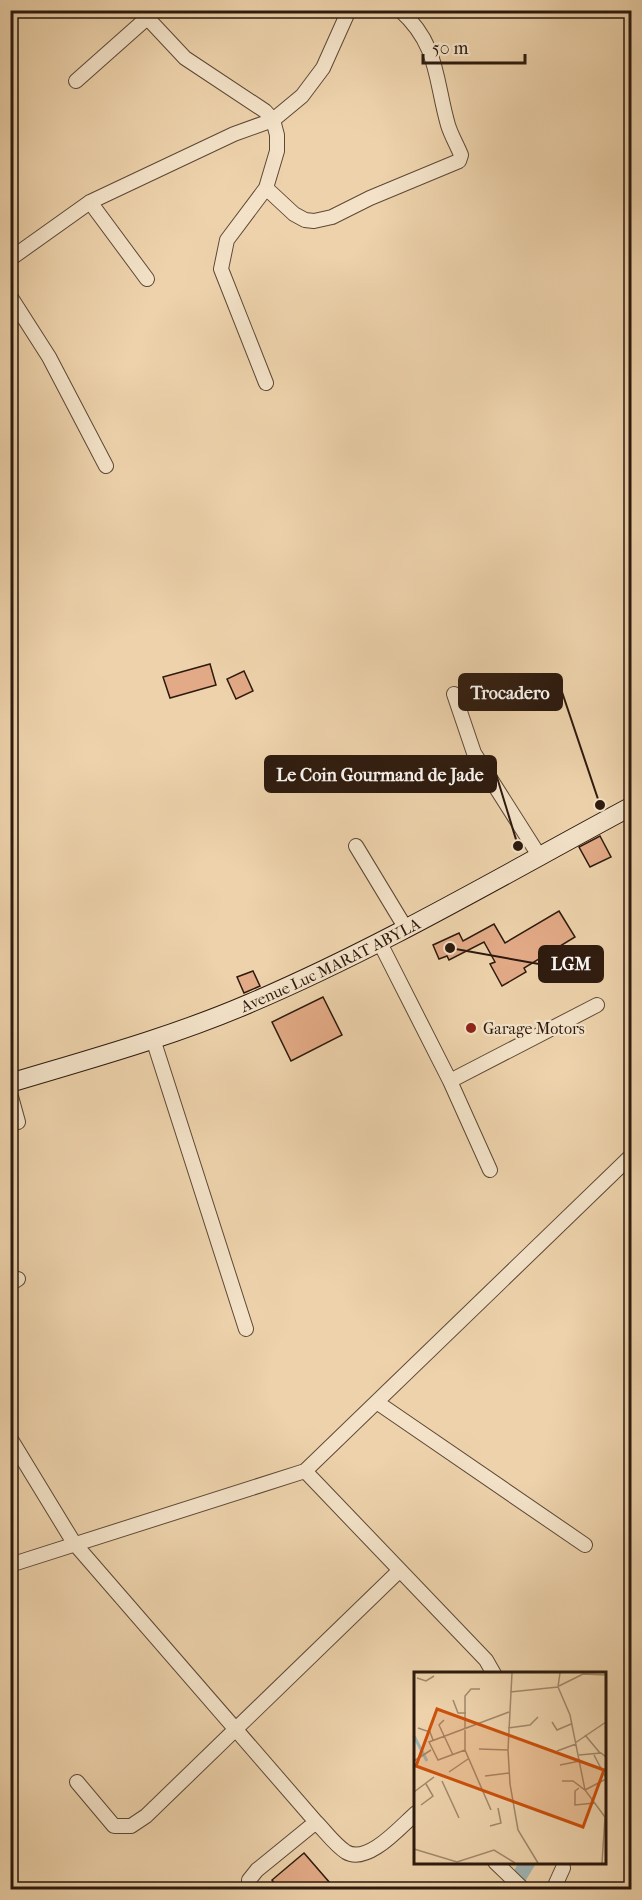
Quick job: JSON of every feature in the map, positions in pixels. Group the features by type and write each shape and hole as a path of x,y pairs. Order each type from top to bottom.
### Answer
{"street":[{"path":"10,260 90,202 234,134 273,120 302,96 323,68 349,10"},
{"path":"266,188 294,214 305,220 314,220 332,217 370,198 459,161 461,155 448,126 435,61 424,39 400,10"},
{"path":"76,81 144,14 186,58 265,111 273,120 278,144 266,188 227,240 221,269 266,382"},
{"path":"90,202 147,279"},
{"path":"10,296 49,357 106,466"},
{"path":"454,694 474,753 540,857"},
{"name":"Avenue Luc MARAT ABYLA","path":"10,1083 153,1039 248,1004 482,890 632,806"},
{"path":"356,846 405,927"},
{"path":"379,941 450,1080 490,1170"},
{"path":"450,1080 597,1005"},
{"path":"153,1039 246,1329"},
{"path":"10,1094 18,1122"},
{"path":"10,1565 305,1470 378,1403 632,1155"},
{"path":"378,1403 585,1545"},
{"path":"10,1438 74,1543 316,1822 347,1852 356,1854 375,1850 414,1815"},
{"path":"305,1470 486,1660 493,1672"},
{"path":"77,1782 114,1826 131,1826 146,1816 237,1730 399,1571"},
{"path":"249,1890 249,1880 257,1870 316,1822"},
{"path":"496,1864 524,1890"},
{"path":"553,1890 563,1868"}],"building":[{"path":"210,664 216,685 170,698 163,677"},
{"path":"244,671 253,691 236,699 227,679"},
{"path":"600,836 611,857 590,867 579,847"},
{"path":"559,911 575,937 524,968 526,972 502,986 490,964 495,962 484,942 449,960 447,956 439,959 433,945 459,933 463,941 494,924 505,943"},
{"path":"253,971 260,986 244,993 237,977"},
{"path":"323,997 342,1035 291,1061 272,1022"},
{"path":"304,1853 330,1883 322,1890 280,1890 272,1880"}],"waterway":[{"path":"511,1890 527,1864"}],"place":[{"name":"Trocadero","path":"600,805"},
{"name":"Le Coin Gourmand de Jade","path":"518,846"},
{"name":"LGM","path":"450,948"},
{"name":"Garage Motors","path":"471,1028"}]}
